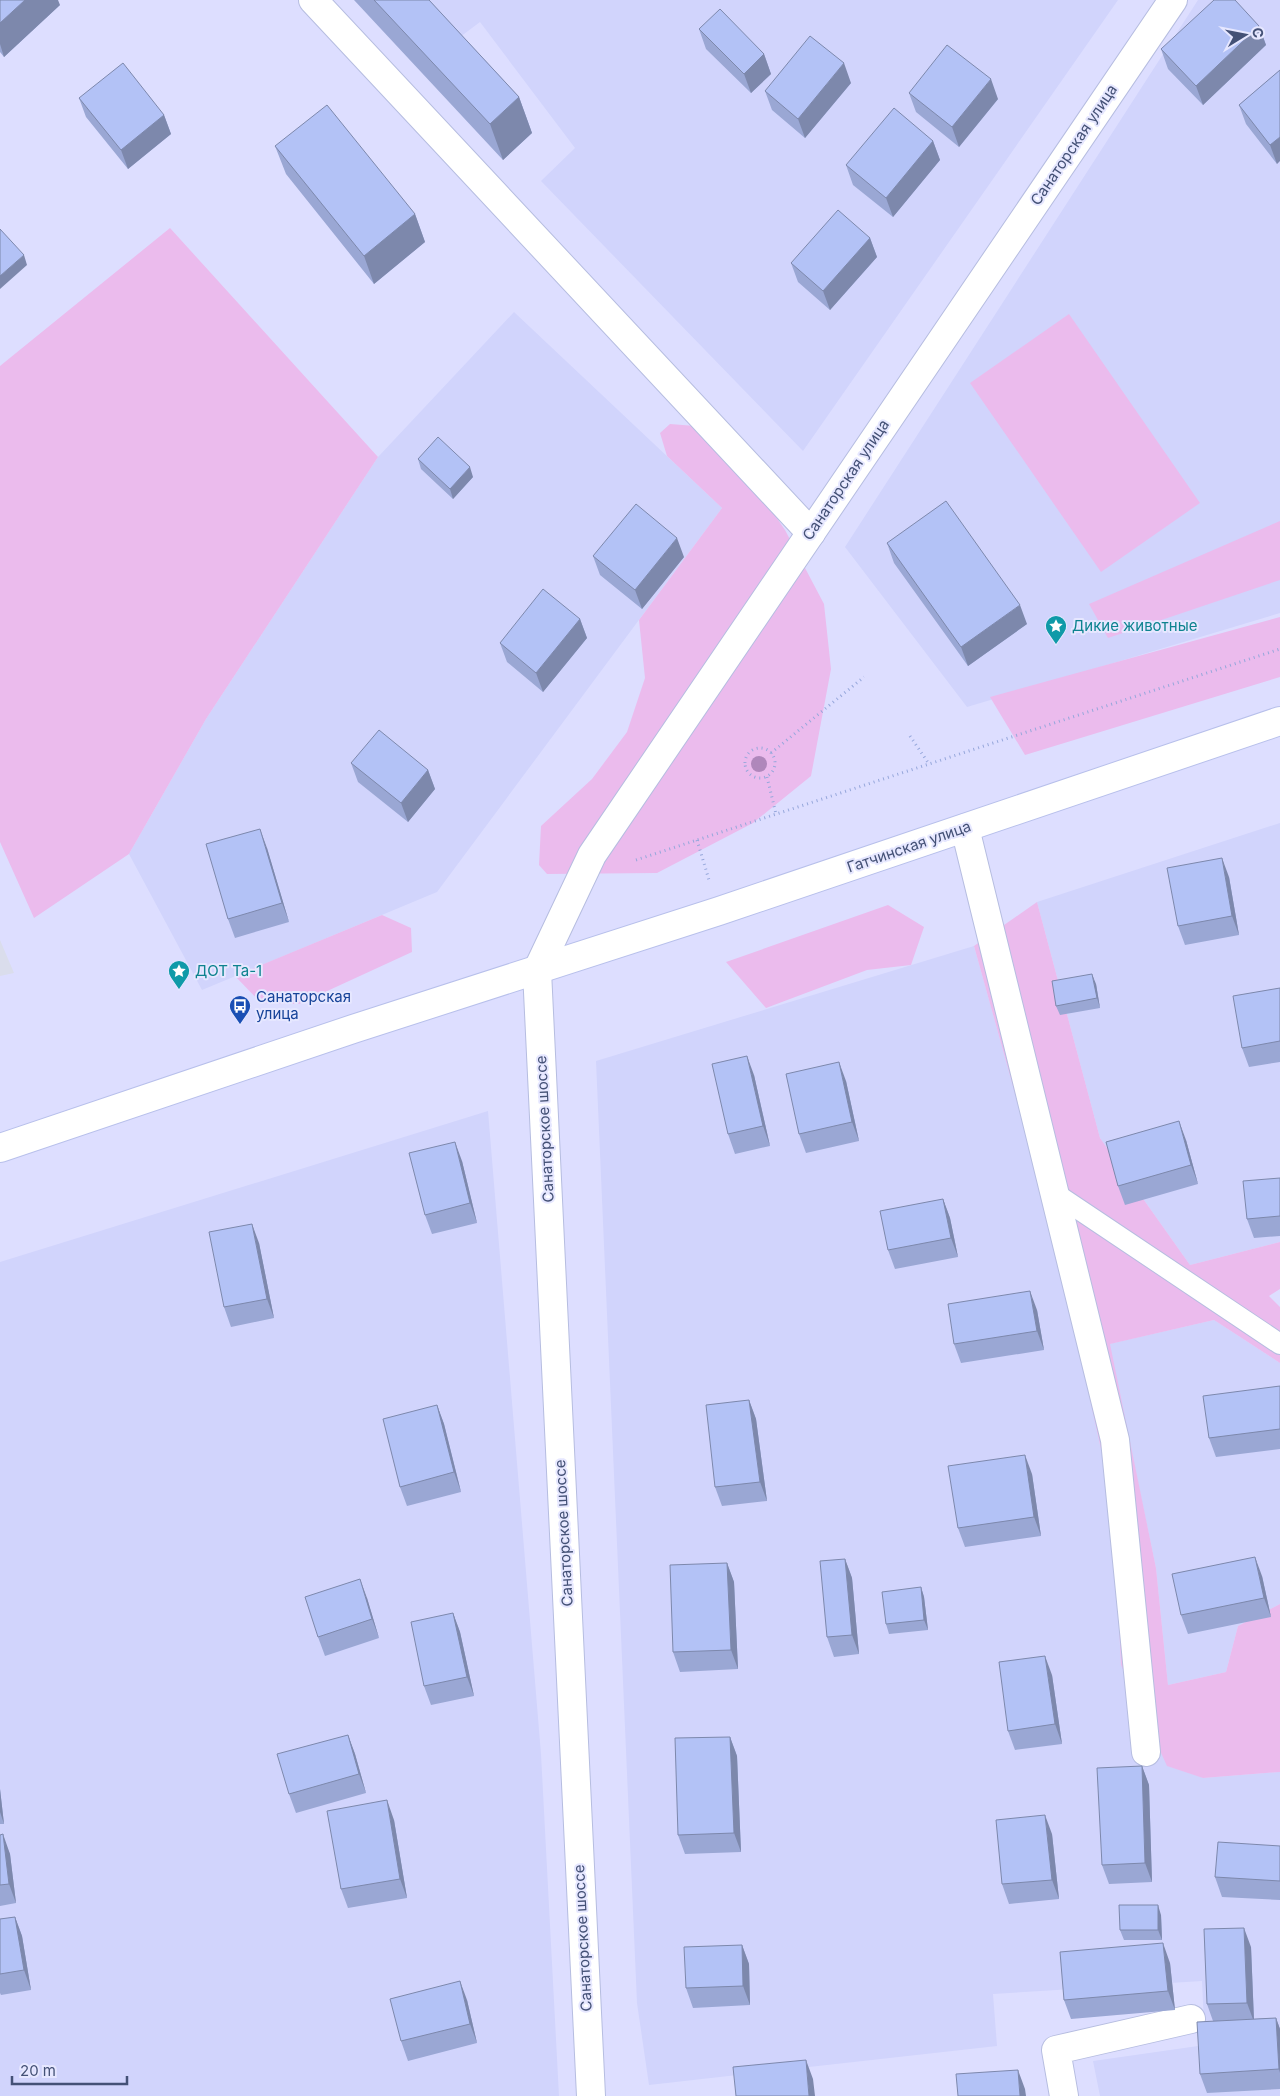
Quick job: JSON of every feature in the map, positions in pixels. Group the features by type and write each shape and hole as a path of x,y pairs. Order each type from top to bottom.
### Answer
{"street":[{"path":"313,0 810,533"},
{"name":"Санаторская улица","path":"537,971 592,855 1173,0"},
{"name":"Гатчинская улица","path":"0,1148 352,1029 537,971 1280,721"},
{"path":"964,828 1056,1194 1115,1440 1146,1752"},
{"name":"Санаторское шоссе","path":"537,971 591,2096"},
{"path":"1064,2096 1056,2050 1191,2019"}],"lane":[{"path":"1056,1194 1280,1344"}],"path":[{"path":"636,860 1280,649"},
{"path":"771,753 864,677"},
{"path":"910,736 929,764"},
{"path":"754,749 764,749 771,753 775,764 771,774 767,776 758,778 749,774 746,770 745,760 754,749"},
{"path":"767,776 776,814"},
{"path":"697,840 711,885"}],"shaded area":[{"path":"419,0 1118,0 803,451 541,181 575,148 480,22 456,40"},
{"path":"1198,0 1280,0 1280,613 967,707 845,547"},
{"path":"170,228 378,457 206,719 129,854 34,918 0,842 0,366"},
{"path":"514,312 722,508 437,892 202,990 129,854 206,719 378,457"},
{"path":"1069,314 1200,503 1101,572 970,383"},
{"path":"670,424 695,426 744,470 785,530 824,604 831,669 811,776 753,823 657,873 547,874 539,865 541,826 592,779 627,732 645,678 639,620 722,508 667,456 660,433"},
{"path":"1280,521 1280,580 1108,638 1089,604"},
{"path":"1280,617 1280,677 1025,755 990,697"},
{"path":"1280,823 1280,1242 1190,1265 1100,1138 1037,902"},
{"path":"1037,902 1100,1138 1190,1265 1280,1242 1280,1289 1269,1296 1280,1307 1280,1363 1214,1320 1110,1344 1156,1568 1168,1685 1226,1672 1238,1626 1280,1604 1280,1772 1203,1778 1167,1766 1121,1665 1113,1504 1052,1227 974,946"},
{"path":"888,905 924,927 911,965 867,970 766,1008 726,962"},
{"path":"382,915 411,928 412,952 299,1004 261,1003 235,976"},
{"path":"0,940 14,973 0,976"},
{"path":"974,946 1052,1227 1113,1504 1121,1665 1203,1778 1280,1772 1280,2096 1100,2096 1093,2061 1205,2045 1202,1981 993,1994 997,2046 649,2085 637,2003 596,1061"},
{"path":"488,1111 541,1754 559,2096 0,2096 0,1262"},
{"path":"1214,1320 1280,1363 1280,1604 1238,1626 1226,1672 1168,1685 1156,1568 1109,1344"}],"building":[{"path":"0,0 25,0 0,23"},
{"path":"374,0 429,0 519,97 490,124"},
{"path":"1214,0 1235,0 1259,26 1196,86 1161,49"},
{"path":"720,9 764,54 744,74 699,29"},
{"path":"810,36 844,63 798,119 765,91"},
{"path":"947,45 991,79 952,127 909,93"},
{"path":"123,63 164,115 121,150 79,98"},
{"path":"1280,70 1280,137 1270,145 1239,105"},
{"path":"327,105 415,214 364,256 275,146"},
{"path":"894,108 933,141 886,198 846,165"},
{"path":"838,210 870,238 823,291 791,263"},
{"path":"0,229 24,255 0,276"},
{"path":"438,437 470,467 450,489 418,459"},
{"path":"946,501 1020,605 961,647 887,543"},
{"path":"636,504 677,538 635,590 593,556"},
{"path":"543,589 580,619 536,673 500,643"},
{"path":"379,730 428,770 401,803 351,763"},
{"path":"260,829 282,903 228,919 206,844"},
{"path":"1222,858 1232,916 1178,926 1167,868"},
{"path":"1092,974 1097,998 1056,1006 1052,981"},
{"path":"1280,988 1280,1041 1242,1048 1233,996"},
{"path":"747,1056 763,1126 728,1134 712,1064"},
{"path":"839,1062 852,1122 799,1134 786,1074"},
{"path":"1179,1121 1191,1165 1118,1186 1106,1142"},
{"path":"455,1142 470,1203 425,1215 409,1153"},
{"path":"1280,1178 1280,1216 1247,1219 1243,1181"},
{"path":"943,1199 951,1238 888,1250 880,1211"},
{"path":"252,1224 267,1299 224,1307 209,1232"},
{"path":"1030,1291 1037,1331 954,1344 948,1304"},
{"path":"1280,1386 1280,1429 1209,1438 1203,1396"},
{"path":"749,1400 760,1482 715,1487 706,1405"},
{"path":"437,1405 454,1472 400,1487 383,1419"},
{"path":"1025,1455 1034,1517 958,1528 948,1466"},
{"path":"1255,1557 1264,1598 1181,1615 1172,1574"},
{"path":"845,1559 852,1635 827,1637 820,1561"},
{"path":"727,1563 731,1650 673,1652 670,1565"},
{"path":"360,1579 372,1619 318,1637 305,1597"},
{"path":"921,1587 924,1620 886,1624 882,1592"},
{"path":"453,1613 467,1677 424,1686 411,1622"},
{"path":"1045,1656 1055,1724 1008,1731 999,1662"},
{"path":"348,1735 359,1774 289,1794 277,1754"},
{"path":"730,1737 734,1833 678,1835 675,1738"},
{"path":"1142,1766 1145,1863 1102,1865 1097,1768"},
{"path":"387,1800 400,1879 341,1889 327,1811"},
{"path":"1045,1815 1052,1880 1002,1884 996,1820"},
{"path":"3,1834 9,1884 0,1885 0,1835"},
{"path":"1218,1842 1280,1846 1280,1881 1215,1877"},
{"path":"1119,1905 1158,1905 1158,1930 1120,1930"},
{"path":"15,1917 24,1970 0,1974 0,1919"},
{"path":"1244,1928 1247,2003 1207,2004 1204,1929"},
{"path":"1163,1943 1168,1991 1064,2000 1060,1952"},
{"path":"742,1945 743,1986 686,1988 684,1947"},
{"path":"460,1981 470,2024 401,2041 390,1999"},
{"path":"1276,2018 1279,2069 1200,2074 1197,2022"},
{"path":"806,2060 809,2096 736,2096 733,2067"},
{"path":"1018,2070 1020,2096 958,2096 956,2074"}],"place":[{"name":"Дикие животные","path":"1056,645"},
{"name":"ДОТ Та-1","path":"179,990"},
{"name":"Санаторская улица","path":"240,1025"}]}
